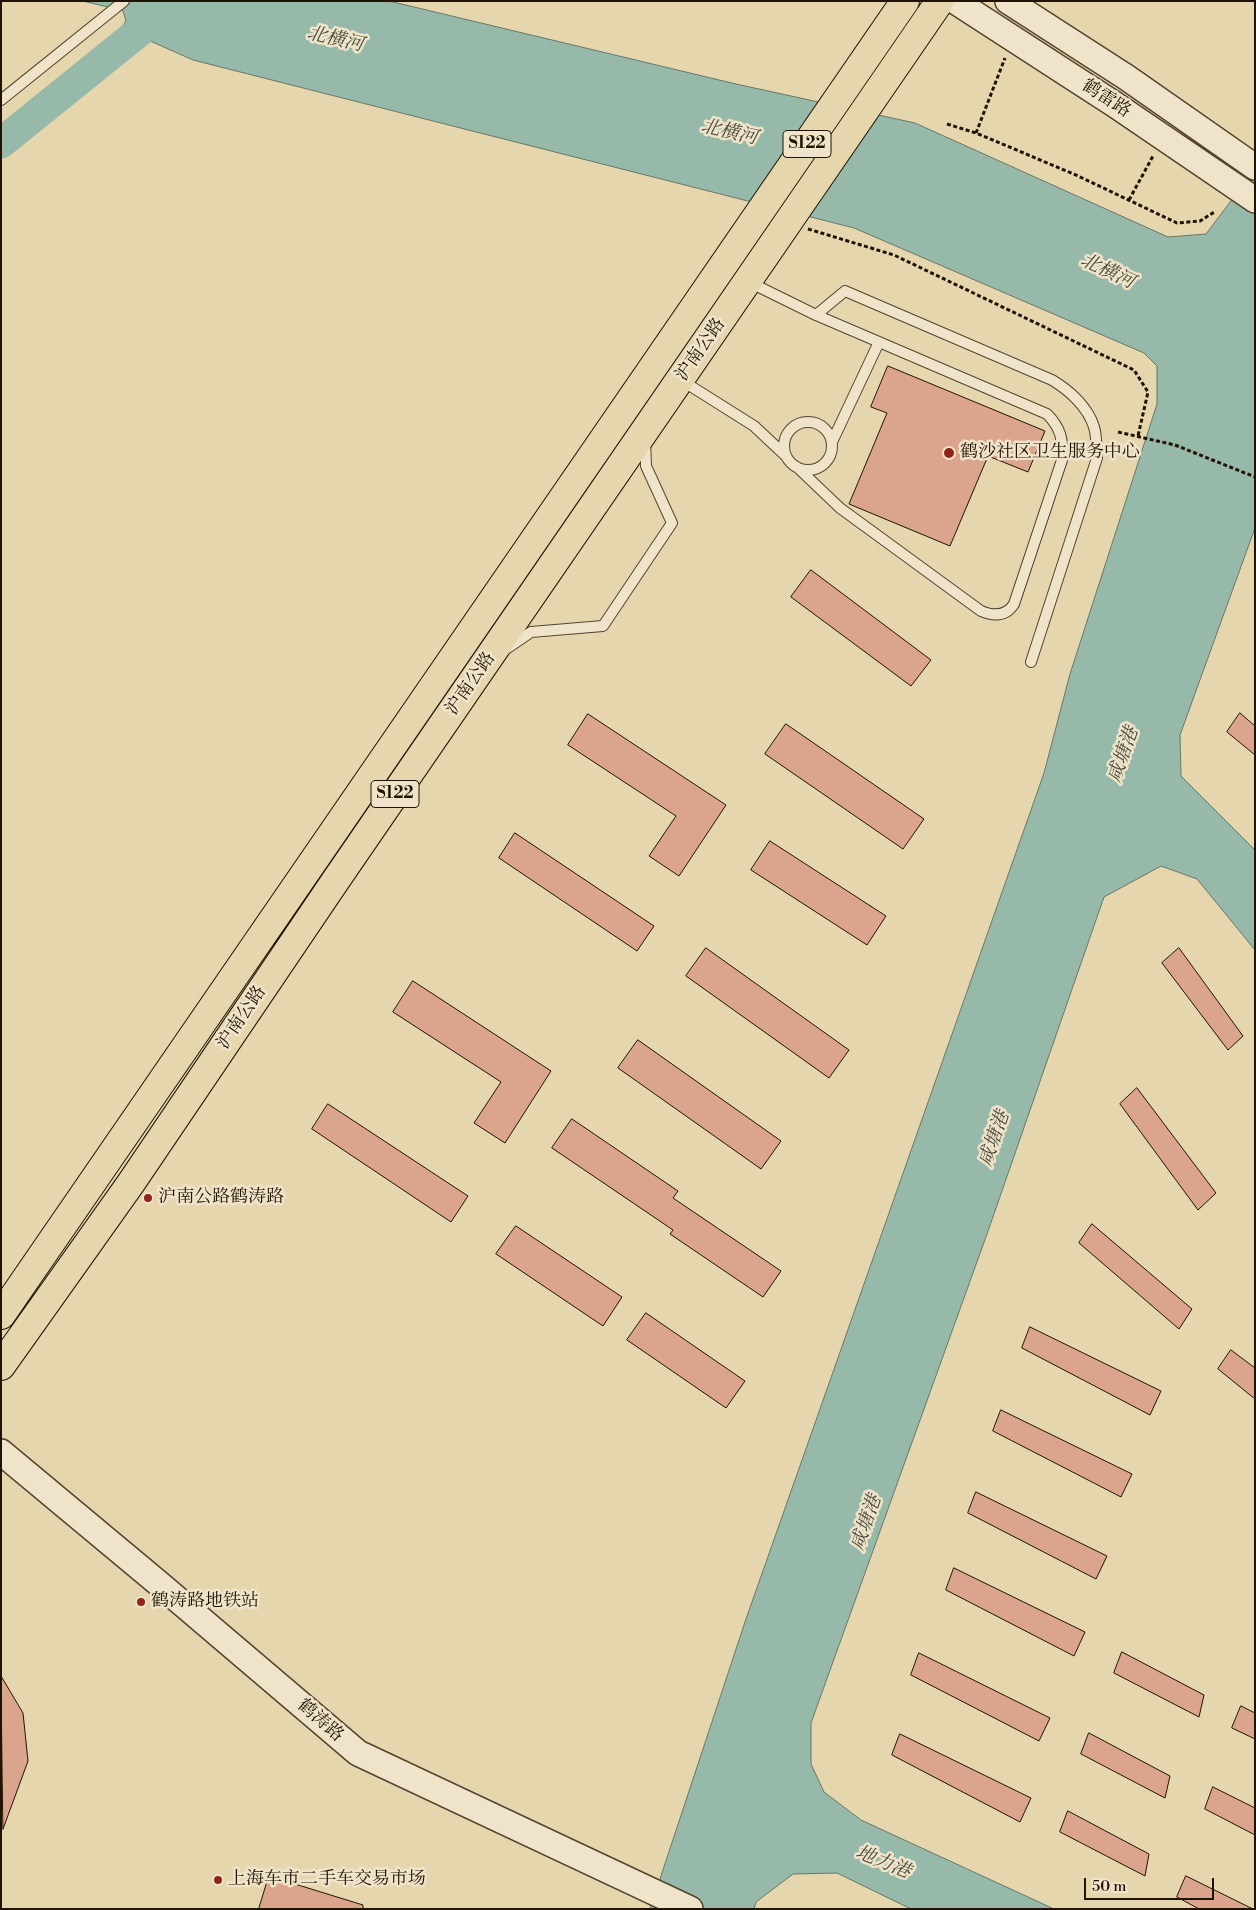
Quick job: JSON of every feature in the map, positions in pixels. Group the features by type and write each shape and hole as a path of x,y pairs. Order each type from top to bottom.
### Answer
{"main road":[{"name":"沪南公路","path":"1,1315 906,1"},
{"name":"沪南公路","path":"1,1366 130,1183 940,1"}],"street":[{"name":"鹤雷路","path":"955,1 1114,104 1255,200"},
{"name":"鹤雷路","path":"1008,1 1126,77 1255,167"},
{"name":"鹤涛路","path":"1,1452 358,1753 690,1909"}],"lane":[{"path":"1,100 124,1"},
{"path":"680,380 754,426 840,508 981,611 998,615 1010,609 1014,604 1062,460 1061,433 1056,423 1046,414 816,315 748,282"},
{"path":"816,315 846,291 1052,380 1066,388 1086,411 1094,426 1097,458 1031,662"},
{"path":"797,468 812,470 826,463 832,450 832,442 880,342"},
{"path":"786,456 785,439 789,432 803,423 818,424 825,429 832,442"},
{"path":"484,664 531,632 602,626 672,523 646,466 645,431"}],"path":[{"path":"976,134 1012,38"},
{"path":"947,124 1076,175 1177,223 1200,222 1216,211"},
{"path":"1129,200 1163,138"},
{"path":"788,223 894,256 1134,370 1148,392 1138,436"},
{"path":"1118,432 1175,445 1255,477"}],"water":[{"path":"83,1 389,1 736,84 915,123 1168,237 1206,234 1255,169 1255,528 1180,735 1181,776 1255,850 1255,950 1197,879 1161,866 1104,897 987,1234 811,1723 811,1764 824,1792 861,1820 1054,1909 911,1909 837,1873 793,1874 756,1902 754,1909 650,1909 746,1619 1044,773 1070,674 1157,404 1157,366 1144,353 854,228 193,60 121,28 126,21 123,11"}],"building":[{"path":"888,366 1045,431 1028,472 988,456 950,546 849,504 887,413 871,407"},
{"path":"811,570 931,660 911,686 791,597"},
{"path":"1240,713 1255,726 1255,755 1227,732"},
{"path":"588,714 726,805 679,876 649,856 676,816 568,745"},
{"path":"786,724 924,819 903,849 765,754"},
{"path":"515,833 654,926 637,951 499,858"},
{"path":"770,841 886,916 867,945 751,870"},
{"path":"706,948 849,1050 829,1078 686,976"},
{"path":"1179,948 1243,1036 1228,1050 1162,963"},
{"path":"413,981 551,1071 505,1143 474,1123 501,1082 393,1012"},
{"path":"638,1040 781,1141 761,1169 618,1068"},
{"path":"1137,1088 1216,1193 1198,1210 1120,1104"},
{"path":"328,1104 468,1196 451,1222 312,1129"},
{"path":"572,1119 678,1191 673,1198 781,1271 763,1297 670,1234 673,1230 552,1148"},
{"path":"1092,1224 1192,1309 1179,1329 1079,1243"},
{"path":"516,1226 622,1297 603,1326 496,1254"},
{"path":"646,1313 745,1381 726,1408 627,1340"},
{"path":"1030,1327 1161,1391 1150,1415 1022,1348"},
{"path":"1231,1350 1255,1368 1255,1399 1218,1369"},
{"path":"1001,1410 1132,1474 1121,1497 993,1431"},
{"path":"976,1492 1107,1556 1096,1579 968,1513"},
{"path":"954,1568 1085,1632 1074,1656 946,1590"},
{"path":"1122,1652 1204,1695 1199,1717 1114,1673"},
{"path":"919,1653 1050,1718 1039,1741 911,1675"},
{"path":"1,1676 23,1713 28,1761 3,1829"},
{"path":"1241,1706 1255,1713 1255,1739 1232,1728"},
{"path":"1089,1733 1170,1776 1165,1798 1081,1754"},
{"path":"900,1734 1031,1798 1020,1822 892,1755"},
{"path":"1213,1787 1255,1808 1255,1835 1205,1809"},
{"path":"1068,1811 1149,1854 1145,1876 1060,1832"},
{"path":"269,1876 363,1905 363,1909 259,1909"},
{"path":"1186,1876 1253,1909 1199,1909 1177,1897"}],"waterway":[{"path":"1,143 177,1"}],"place":[{"name":"鹤沙社区卫生服务中心","path":"949,453"},
{"name":"沪南公路鹤涛路","path":"148,1198"},
{"name":"鹤涛路地铁站","path":"141,1602"},
{"name":"上海车市二手车交易市场","path":"218,1880"}],"water label":[{"name":"北横河","path":"335,40"},
{"name":"北横河","path":"729,133"},
{"name":"北横河","path":"1107,272"},
{"name":"咸塘港","path":"1124,755"},
{"name":"咸塘港","path":"995,1139"},
{"name":"咸塘港","path":"867,1523"},
{"name":"地力港","path":"883,1863"}]}
